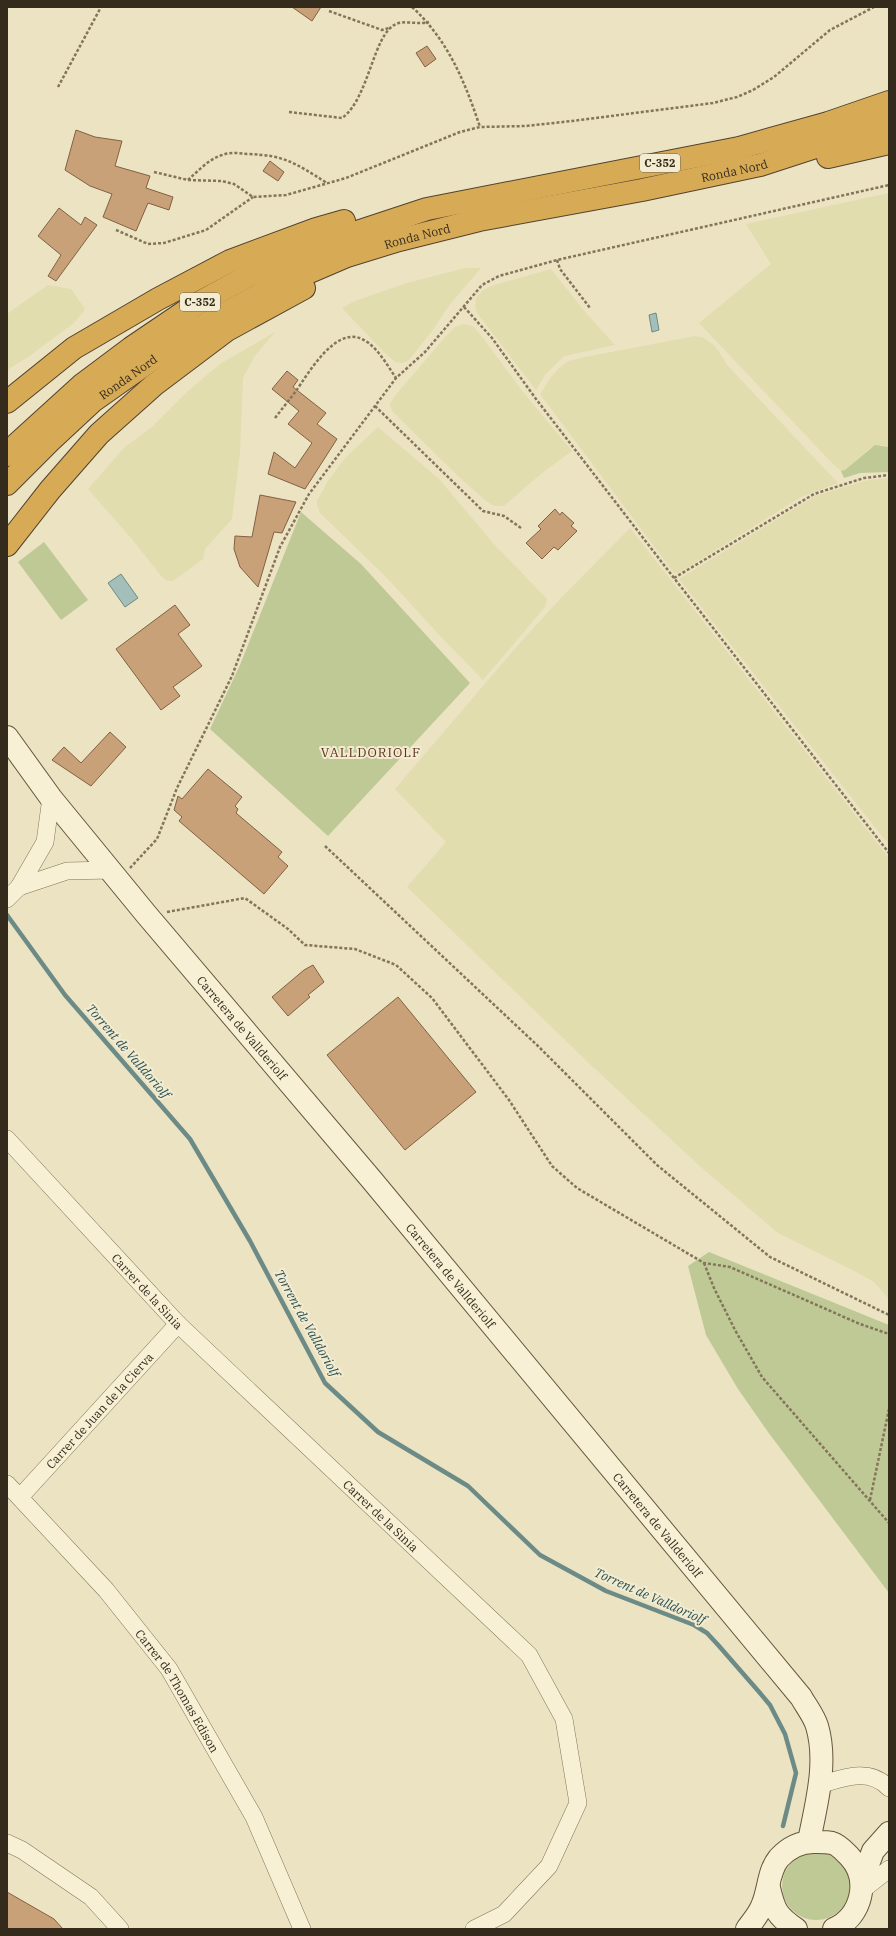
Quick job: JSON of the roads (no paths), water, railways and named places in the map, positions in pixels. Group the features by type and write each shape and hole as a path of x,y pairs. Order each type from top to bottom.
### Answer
{"highway":[{"name":"Ronda Nord","path":"7,455 17,444 83,384 130,348 192,306 248,276 321,244 427,209 739,148 828,123 889,102"},
{"name":"Ronda Nord","path":"7,484 50,441 94,401 191,332 270,289 347,256 399,240 479,220 642,190 760,165 889,123"},
{"path":"760,165 783,168 889,144"},
{"path":"7,402 74,348 158,298 230,261 316,229 397,206 427,209"},
{"path":"7,545 50,490 99,434 154,385 227,330 313,283 357,264 399,240"}],"street":[{"name":"Carretera de Vallderiolf","path":"7,737 51,798 116,875 146,914 371,1179 801,1697 817,1725 822,1752 819,1785 809,1841"},
{"path":"13,893 45,842 51,798"},
{"path":"13,893 66,871 116,875"},
{"name":"Carrer de la Sinia","path":"7,1139 178,1324 529,1655 564,1720 578,1803 549,1866 504,1914 474,1929"},
{"name":"Carrer de Juan de la Cierva","path":"21,1496 178,1324"},
{"name":"Carrer de Thomas Edison","path":"7,1484 21,1496 106,1590 169,1669 254,1818 302,1929"},
{"path":"819,1785 854,1775 882,1780 889,1788"},
{"path":"842,1848 862,1844 889,1829"},
{"path":"841,1928 853,1914 861,1898 862,1886 873,1851 889,1833"},
{"path":"747,1929 762,1908 769,1888 772,1870 779,1858 793,1846 809,1841 832,1843 842,1848 856,1863 862,1886"},
{"path":"7,1843 22,1850 91,1897 120,1929"},
{"path":"862,1886 889,1869"},
{"path":"769,1888 774,1908 782,1919 796,1929"}],"water":[{"path":"656,313 659,330 652,332 649,315"},
{"path":"121,574 138,598 125,607 108,583"}],"waterway":[{"name":"Torrent de Valldoriolf","path":"7,915 65,995 190,1139 250,1241 325,1383 378,1432 468,1486 540,1555 606,1591 694,1625 707,1633 760,1693 770,1705 785,1734 796,1773 783,1826"}],"district":[{"name":"VALLDORIOLF","path":"371,752"}]}
